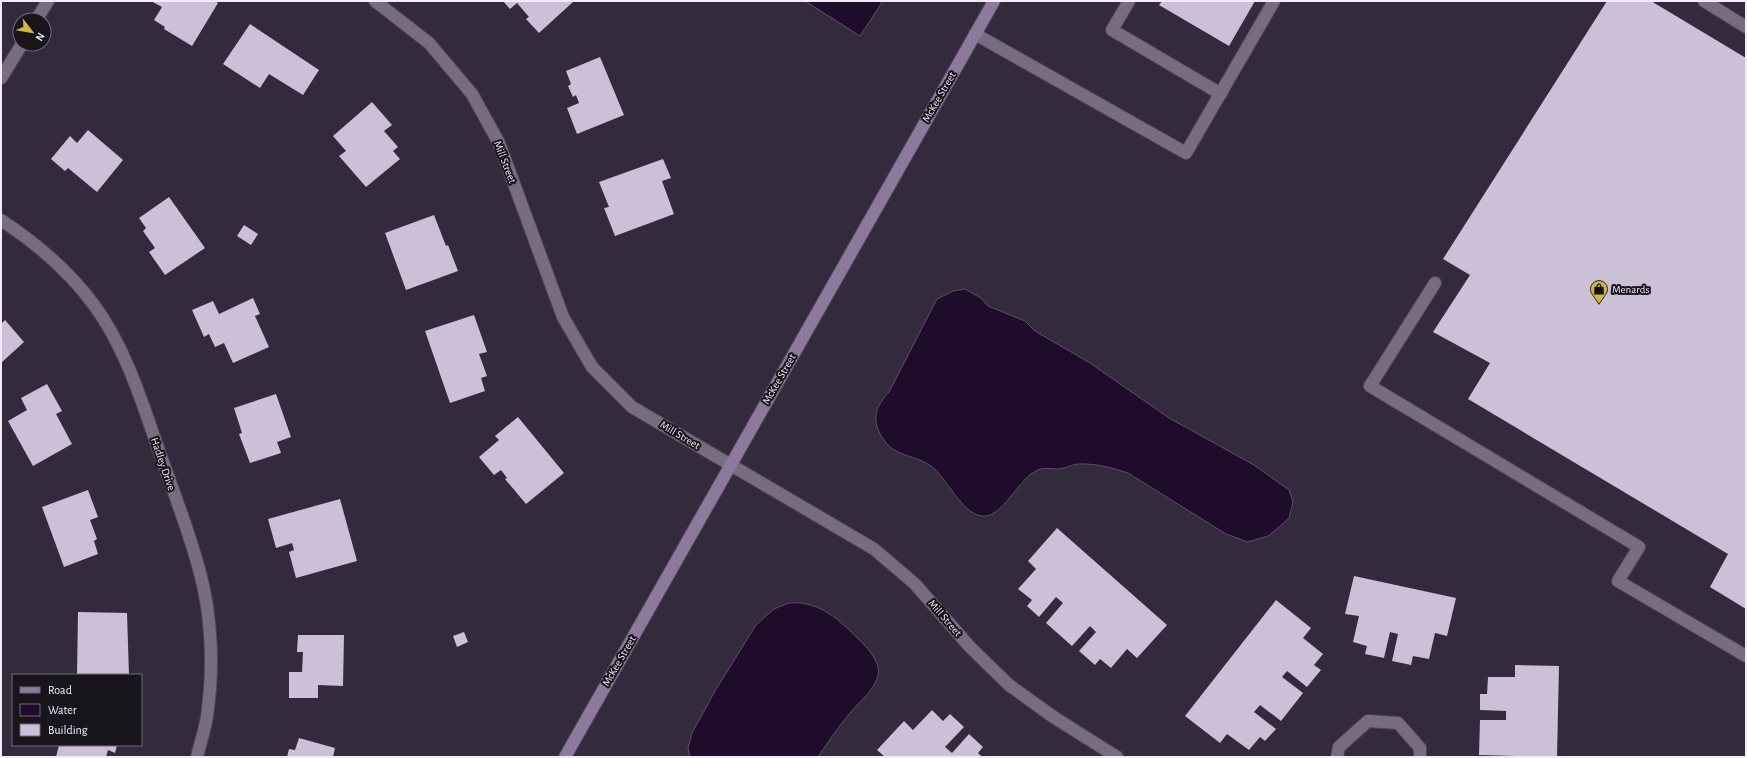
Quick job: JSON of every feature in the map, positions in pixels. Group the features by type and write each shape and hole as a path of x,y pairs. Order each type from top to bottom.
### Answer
{"street":[{"path":"41,12 48,1"},
{"name":"Mill Street","path":"375,1 430,43 472,94 499,143 563,317 592,367 632,407 874,549 915,584 970,647 1008,685 1055,718 1117,757"},
{"name":"McKee Street","path":"565,757 994,1"},
{"path":"1129,1 1112,30 1220,94"},
{"path":"975,34 1186,153 1274,1"},
{"path":"1704,1 1746,27"},
{"path":"1,78 17,52"},
{"name":"Hadley Drive","path":"1,220 20,232 59,265 94,306 119,347 137,388 199,569 208,615 211,666 207,717 197,757"},
{"path":"1435,283 1370,386 1638,547 1618,581 1746,656"},
{"path":"1337,757 1339,747 1368,721 1398,723 1420,748 1420,757"}],"water":[{"path":"805,1 883,1 860,36"},
{"path":"965,289 981,298 988,306 1025,321 1035,331 1090,363 1169,418 1254,465 1289,490 1293,502 1289,518 1268,536 1248,542 1226,534 1128,473 1090,464 1078,464 1060,469 1044,469 1036,471 1029,475 996,511 989,515 982,516 975,514 961,502 931,466 925,462 900,453 889,446 880,433 876,421 877,409 889,392 937,299 953,291"},
{"path":"789,603 805,604 827,612 864,644 872,654 878,667 877,678 872,689 853,709 818,757 690,757 688,748 692,733 715,691 756,625 774,609"}],"building":[{"path":"151,1 215,1 218,3 192,46 164,29 165,27 154,20 162,7"},
{"path":"503,1 574,1 539,33 526,19 529,17 517,3 510,9"},
{"path":"1162,1 1255,1 1229,46 1159,5"},
{"name":"Menards","path":"1607,1 1651,1 1746,58 1746,609 1710,587 1728,554 1468,399 1490,363 1433,332 1470,275 1443,259"},
{"path":"250,24 319,70 303,95 269,74 260,88 223,64"},
{"path":"600,57 624,115 577,134 567,108 579,103 576,95 573,97 568,86 571,84 566,71"},
{"path":"372,102 392,125 384,131 398,147 393,151 400,159 366,187 339,156 346,151 333,136"},
{"path":"88,130 123,160 97,192 68,168 65,171 51,159 70,136 77,143"},
{"path":"663,159 671,178 662,181 674,214 615,236 604,208 609,207 599,182"},
{"path":"169,197 205,248 165,275 149,252 155,248 143,231 146,228 139,218"},
{"path":"434,215 458,271 406,290 385,233"},
{"path":"244,225 258,234 251,245 237,236"},
{"path":"253,298 260,314 255,316 269,347 233,363 224,343 215,347 209,334 204,337 192,310 213,301 219,314"},
{"path":"474,315 487,352 479,354 487,376 481,378 485,391 450,403 425,331"},
{"path":"5,320 24,342 1,363 1,324"},
{"path":"47,384 62,411 56,414 72,444 33,466 8,421 27,410 21,398"},
{"path":"276,394 291,437 277,442 281,453 250,463 239,434 242,433 234,408"},
{"path":"518,417 564,473 526,504 505,479 507,478 501,470 494,475 479,457 499,440 495,436"},
{"path":"88,490 98,517 90,520 97,539 94,541 98,554 64,567 42,507"},
{"path":"340,499 357,561 296,578 289,552 294,550 292,543 276,548 268,519"},
{"path":"1057,528 1167,625 1137,658 1127,649 1111,668 1100,659 1095,665 1079,651 1096,632 1090,626 1072,646 1046,623 1063,603 1056,597 1039,617 1027,606 1032,600 1018,589 1036,569 1028,561"},
{"path":"1354,576 1456,598 1447,636 1435,633 1429,659 1413,656 1411,665 1392,661 1398,634 1390,632 1384,658 1365,654 1367,646 1353,642 1359,616 1345,614"},
{"path":"1276,600 1311,628 1303,638 1323,654 1314,665 1321,670 1307,687 1287,671 1282,677 1303,693 1281,721 1260,705 1254,712 1276,729 1265,741 1260,737 1249,750 1227,734 1220,743 1185,716"},
{"path":"78,612 127,613 129,674 77,674"},
{"path":"464,632 468,642 457,647 453,636"},
{"path":"298,635 344,635 343,686 318,685 318,698 289,698 289,672 302,672 303,652 297,652"},
{"path":"1515,665 1559,666 1557,757 1479,755 1480,720 1506,720 1506,711 1480,710 1480,694 1487,694 1488,677 1515,677"},
{"path":"932,710 943,721 950,714 964,727 945,747 952,753 969,734 983,747 978,753 982,757 885,757 877,750 904,721 913,730"},
{"path":"299,738 335,748 333,757 287,757 289,749 295,750"},
{"path":"59,746 117,746 115,753 108,750 106,757 56,757"}],"place":[{"name":"Menards","path":"1599,304"}]}
